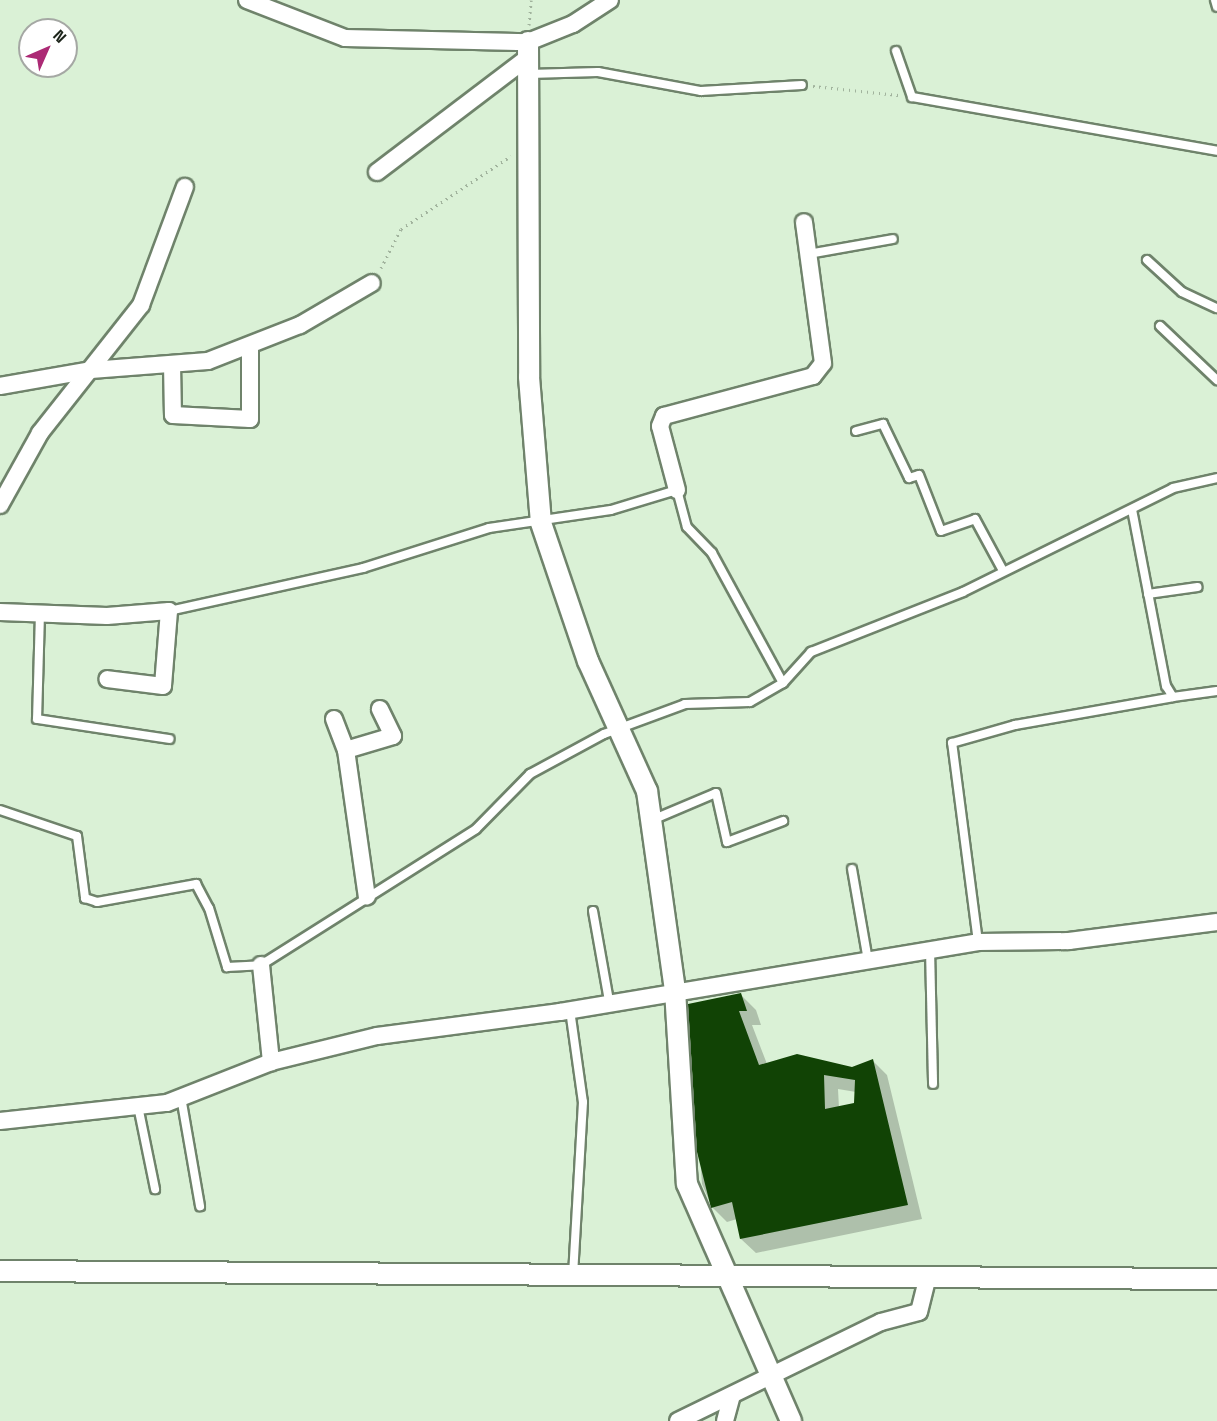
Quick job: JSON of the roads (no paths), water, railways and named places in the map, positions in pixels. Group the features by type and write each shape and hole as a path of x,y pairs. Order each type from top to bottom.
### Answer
{"street":[{"path":"248,0 345,38 527,59"},
{"path":"377,172 573,24 610,0"},
{"path":"527,59 525,147 531,436 541,523 588,662 647,791 675,990 687,1185 725,1276 791,1421"},
{"path":"0,505 40,433 141,305 185,187"},
{"path":"676,490 660,426 664,416 813,376 823,363 804,222"},
{"path":"0,386 91,370 208,361 250,347 372,283"},
{"path":"172,364 173,415 250,419 250,347"},
{"path":"0,612 169,611 163,686 107,679"},
{"path":"346,750 393,736 380,709"},
{"path":"334,719 346,750 368,897"},
{"path":"0,1121 138,1106 181,1097 271,1062 377,1036 570,1010 675,990 978,942 1069,941 1217,922"},
{"path":"261,965 271,1062"},
{"path":"0,1271 927,1279 1217,1279"},
{"path":"678,1421 773,1379 881,1322 919,1312 927,1279"},
{"path":"725,1421 731,1398"}],"lane":[{"path":"1215,0 1217,6"},
{"path":"896,51 912,97 1217,151"},
{"path":"527,59 701,91 802,85"},
{"path":"808,254 893,240"},
{"path":"1148,260 1182,292 1217,308"},
{"path":"1160,326 1217,380"},
{"path":"856,431 882,424 909,478 919,475 941,531 975,519 1002,569"},
{"path":"0,810 77,836 85,898 91,900 196,884 209,908 227,967 261,965 477,829 530,774 618,728 685,704 750,702 783,683 811,652 907,617 1002,569 1132,510 1173,488 1217,478"},
{"path":"169,611 363,568 489,528 541,523 676,490 687,527 712,554 783,683"},
{"path":"1132,510 1148,594 1173,698"},
{"path":"1148,594 1198,587"},
{"path":"40,613 37,719 170,739"},
{"path":"978,942 952,743 1015,725 1217,691"},
{"path":"651,821 716,793 727,842 783,821"},
{"path":"852,869 868,961"},
{"path":"593,911 609,1001"},
{"path":"930,950 933,1084"},
{"path":"570,1010 583,1102 573,1275"},
{"path":"181,1097 201,1206"},
{"path":"138,1106 155,1190"}]}
